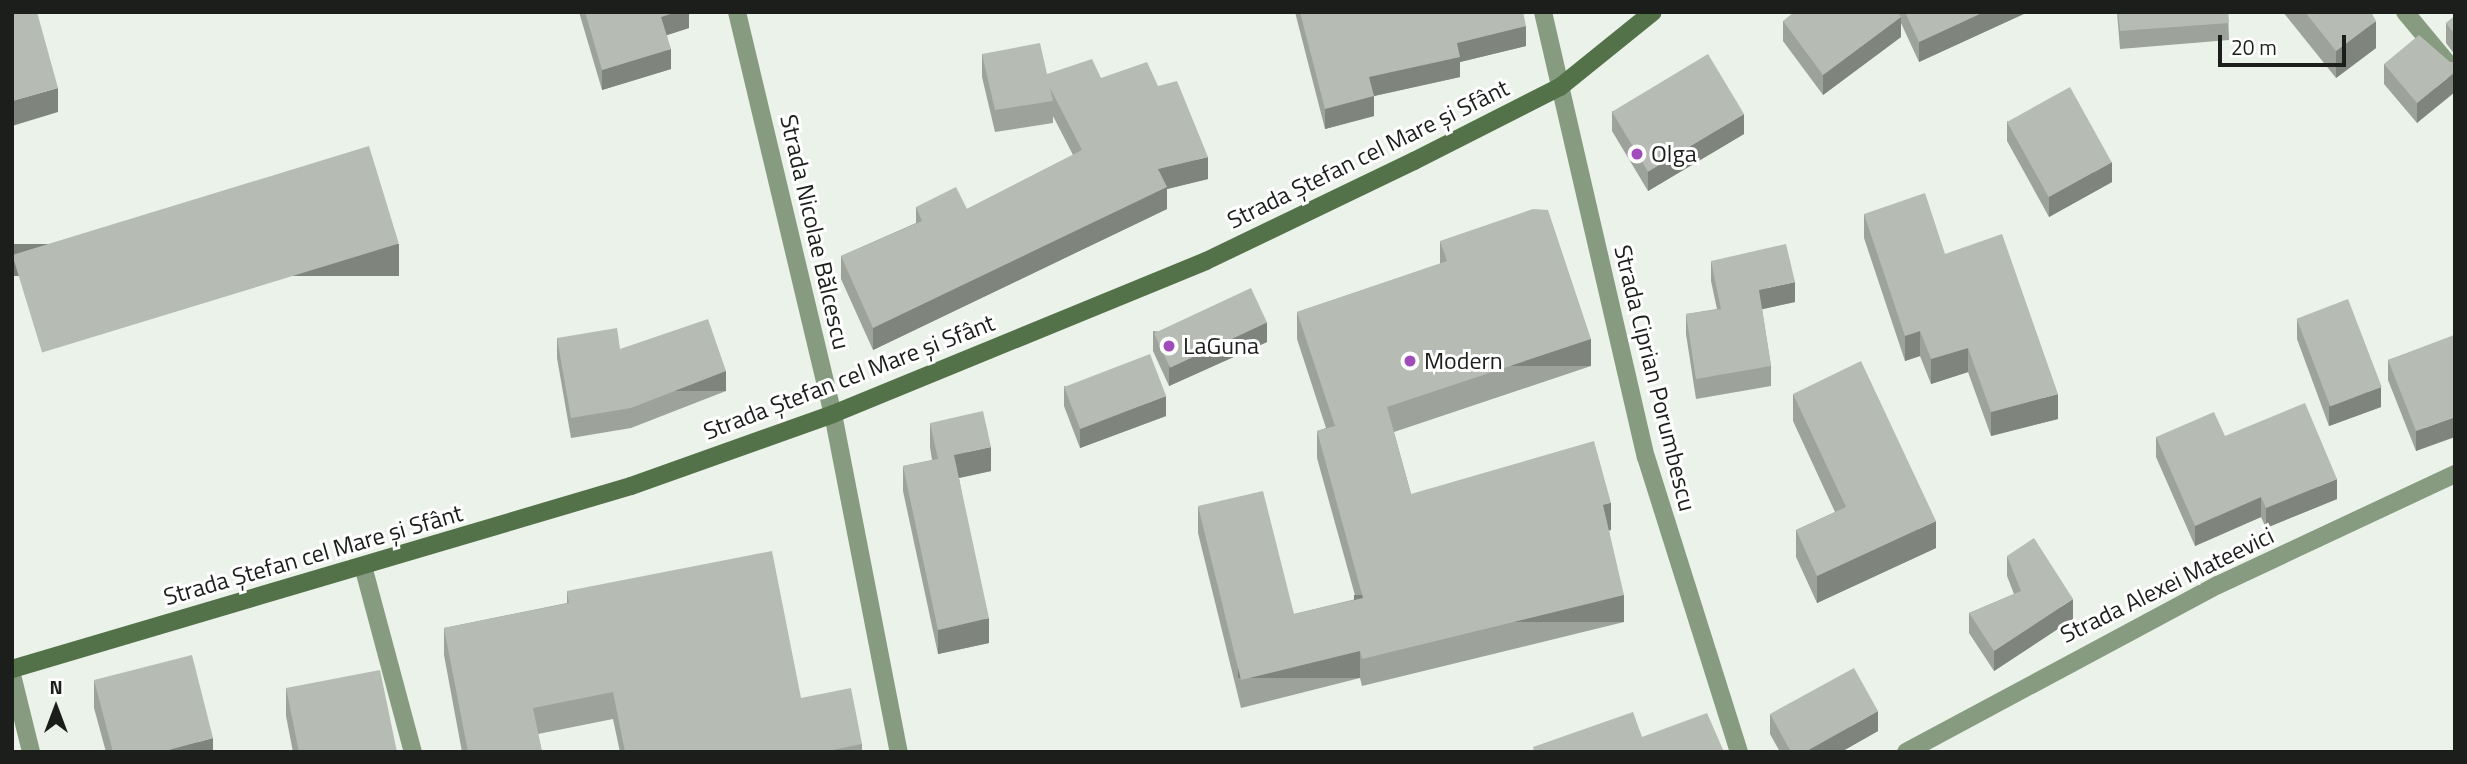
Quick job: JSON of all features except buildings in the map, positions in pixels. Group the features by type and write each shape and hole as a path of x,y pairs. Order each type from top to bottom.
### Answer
{"main road":[{"name":"Strada Ștefan cel Mare și Sfânt","path":"12,672 631,486 833,414 1206,261 1560,87 1653,12"}],"street":[{"name":"Strada Nicolae Bălcescu","path":"737,12 833,414 899,752"},
{"name":"Strada Ciprian Porumbescu","path":"1543,12 1646,457 1739,752"},
{"path":"2405,12 2455,72"},
{"name":"Strada Alexei Mateevici","path":"1906,752 2218,585 2455,474"},
{"path":"363,566 413,752"},
{"path":"12,672 31,752"}],"place":[{"name":"Olga","path":"1637,154"},
{"name":"LaGuna","path":"1169,346"},
{"name":"Modern","path":"1410,361"}]}
